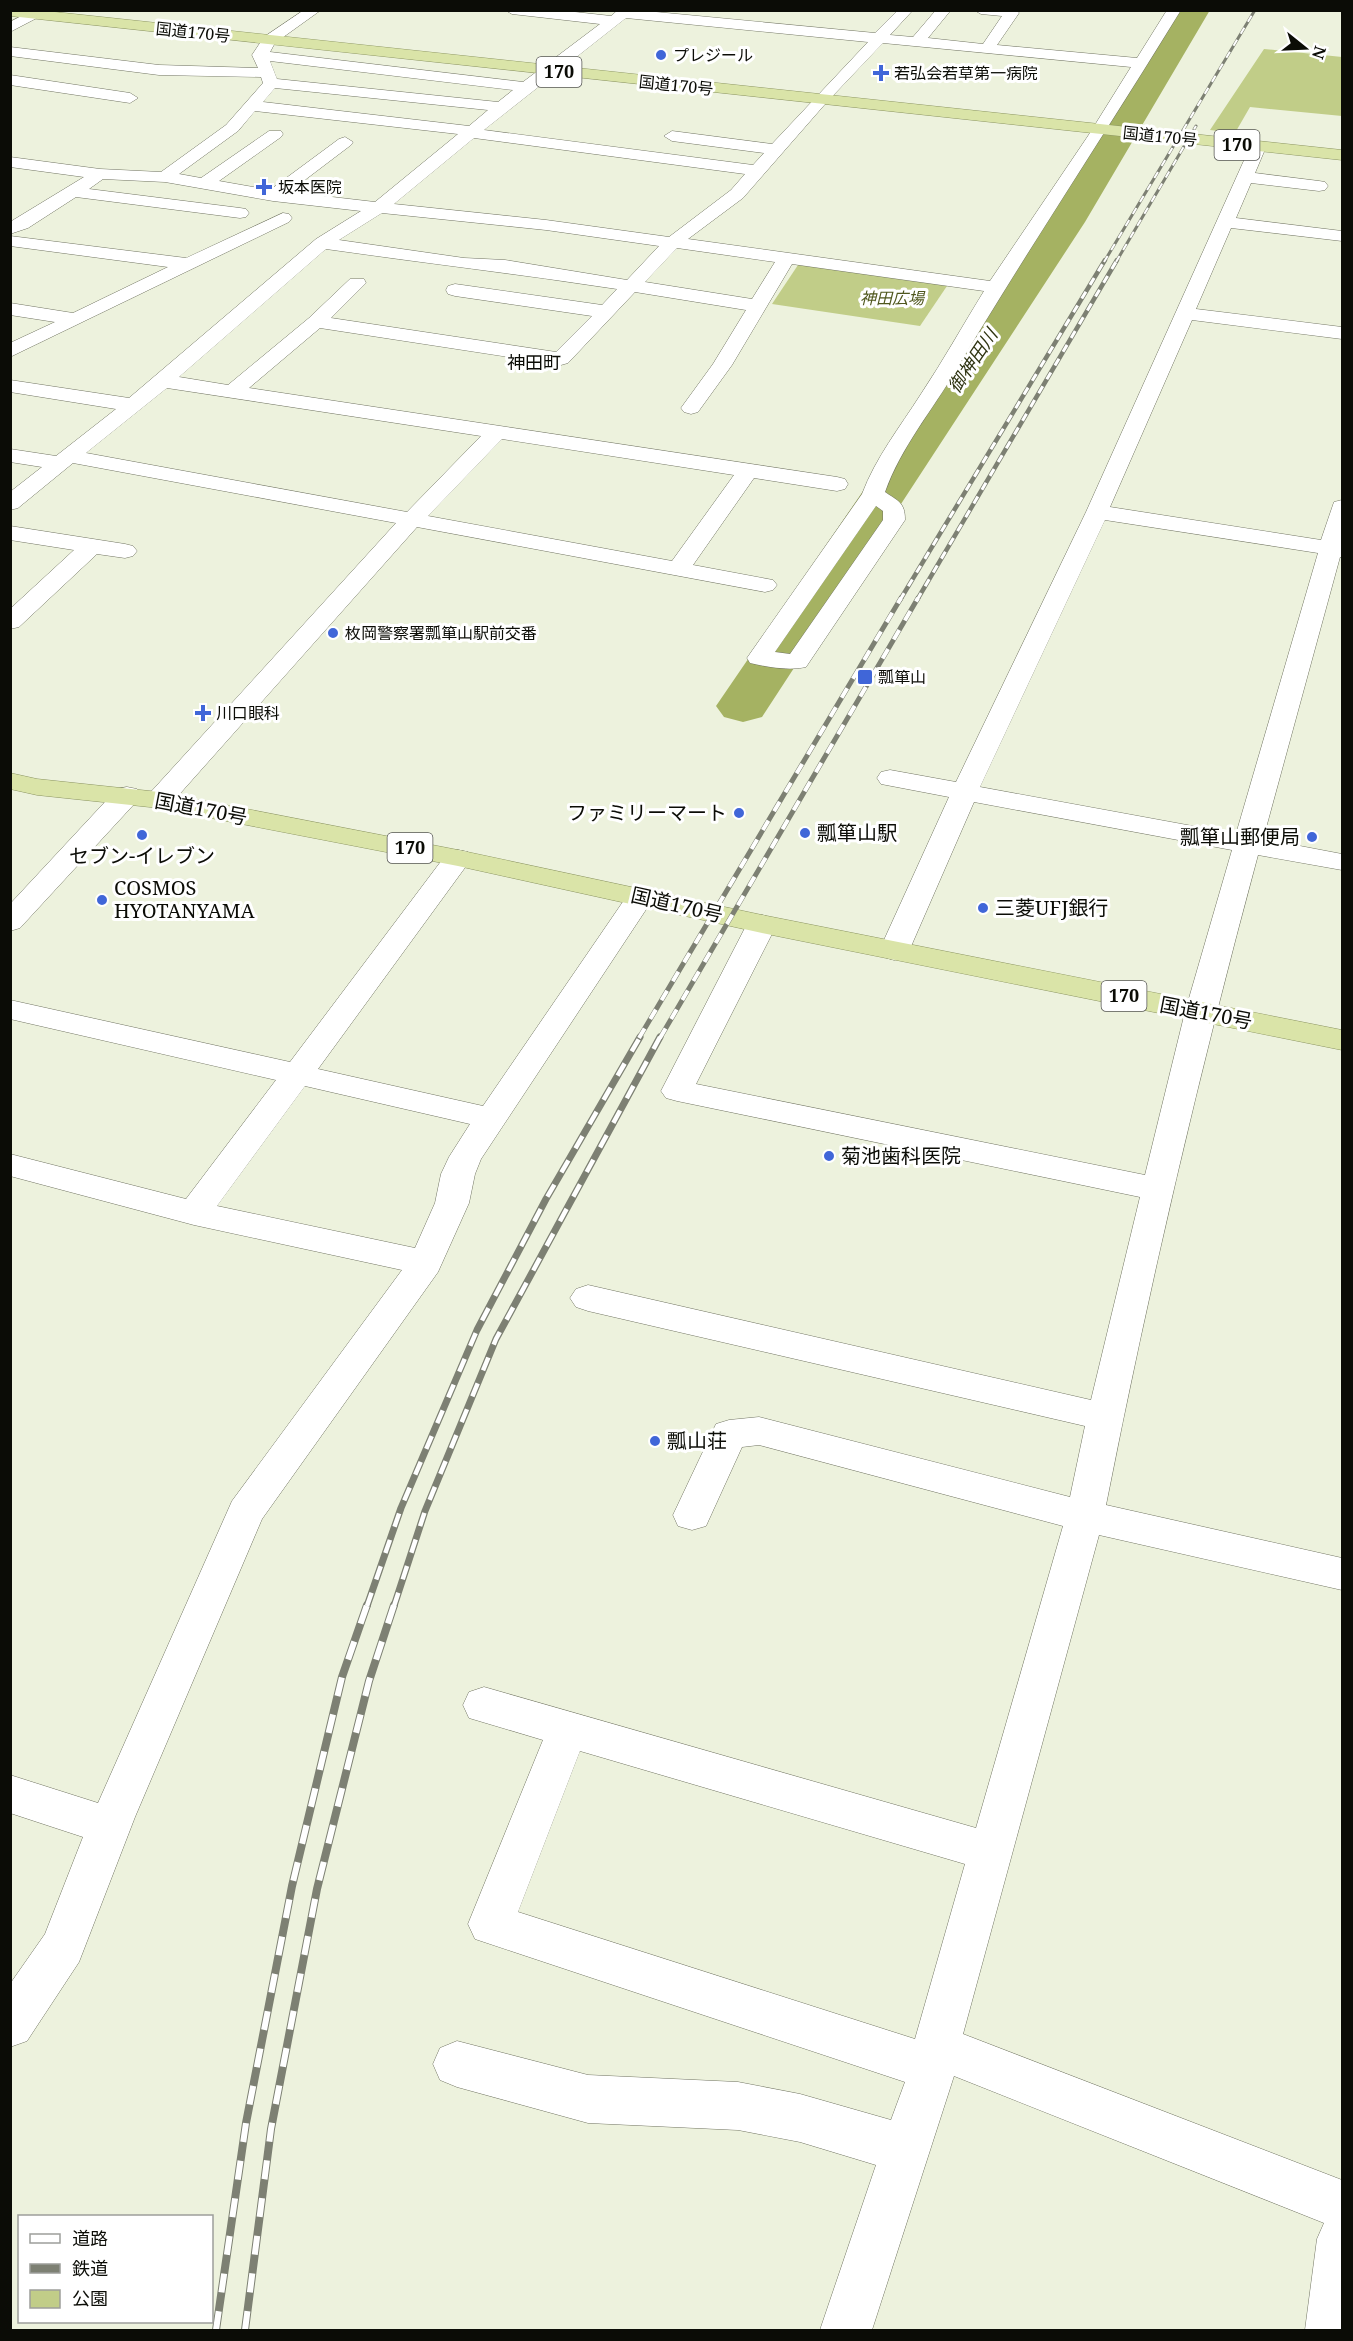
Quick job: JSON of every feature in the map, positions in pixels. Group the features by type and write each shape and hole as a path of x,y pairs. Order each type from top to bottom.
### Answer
{"highway":[{"name":"国道170号","path":"10,12 41,13 269,40 1342,155"},
{"name":"国道170号","path":"10,781 116,806 159,800 458,858 762,924 1342,1040"}],"street":[{"path":"260,55 269,40 314,10"},
{"path":"512,10 682,15 879,39 1140,63"},
{"path":"316,322 561,359 673,242 737,194 820,100 906,10"},
{"path":"917,42 944,10"},
{"path":"981,10 1012,13 987,49"},
{"path":"882,500 759,658 797,662 894,520 882,500 880,475 1006,270 1102,130 1140,63 1174,10"},
{"path":"10,28 41,13"},
{"path":"10,503 163,381 322,243 379,207 547,70 623,15"},
{"path":"10,51 159,70 269,78 498,110 518,116"},
{"path":"260,55 269,78"},
{"path":"260,55 527,87"},
{"path":"165,177 232,128 253,106 269,78"},
{"path":"10,80 130,98"},
{"path":"253,106 473,132 759,171"},
{"path":"202,185 275,134"},
{"path":"660,134 778,150"},
{"path":"273,196 345,142"},
{"path":"894,951 964,793 1097,512 1258,147"},
{"path":"10,162 100,174 165,177 273,196 546,225 996,287"},
{"path":"14,225 100,174"},
{"path":"1245,177 1318,186"},
{"path":"72,192 304,221"},
{"path":"10,351 283,218"},
{"path":"1224,222 1342,237"},
{"path":"325,223 346,226"},
{"path":"695,225 718,229"},
{"path":"10,241 190,264"},
{"path":"322,243 464,264 505,266 758,306"},
{"path":"692,408 722,365 787,258"},
{"path":"983,266 1006,270"},
{"path":"232,392 316,322 357,284"},
{"path":"455,290 607,312"},
{"path":"10,309 76,319"},
{"path":"1185,313 1342,333"},
{"path":"163,381 837,484"},
{"path":"10,386 133,405"},
{"path":"159,800 412,519 496,433"},
{"path":"10,455 65,460 412,519 765,585"},
{"path":"677,570 748,471"},
{"path":"846,2331 934,2057 1085,1516 1105,1417 1200,1011 1337,549 1342,507"},
{"path":"1097,512 1337,549"},
{"path":"10,533 125,551"},
{"path":"10,622 92,546"},
{"path":"890,778 1342,862"},
{"path":"10,922 116,806"},
{"path":"194,1213 458,858"},
{"path":"10,2025 63,1947 109,1826 246,1512 426,1263 452,1203 458,1174 465,1158 641,896"},
{"path":"762,924 677,1091 1158,1189"},
{"path":"10,1009 490,1119"},
{"path":"10,1165 194,1213 426,1263"},
{"path":"588,1298 751,1338 1105,1417"},
{"path":"692,1515 729,1434 759,1431 1085,1516 1342,1574"},
{"path":"484,1705 991,1852"},
{"path":"568,1729 491,1924 934,2057 1342,2205"},
{"path":"10,1794 109,1826"},
{"path":"457,2064 588,2099 748,2108 800,2118 906,2149"},
{"path":"1331,2331 1342,2240"}],"green space":[{"path":"1264,49 1342,57 1342,116 1250,107 1235,133 1210,130"},
{"name":"神田広場","path":"800,262 949,283 920,326 772,304"}],"waterway":[{"name":"御神田川","path":"743,706 1066,222 1195,10"}],"railway":[{"path":"1104,262 1255,10"},
{"path":"1116,262 1196,126"},
{"path":"900,600 1105,260"},
{"path":"917,600 1117,260"},
{"path":"639,1038 901,598"},
{"path":"660,1038 918,598"},
{"path":"367,1606 401,1508 477,1330 546,1199 640,1037"},
{"path":"394,1606 425,1511 496,1339 660,1037"},
{"path":"216,2330 246,2123 292,1886 342,1677 367,1605"},
{"path":"245,2330 271,2129 317,1889 369,1681 394,1605"}],"place":[{"name":"プレジール","path":"661,55"},
{"name":"若弘会若草第一病院","path":"881,73"},
{"name":"坂本医院","path":"264,187"},
{"name":"枚岡警察署瓢箪山駅前交番","path":"333,633"},
{"name":"瓢箪山","path":"865,677"},
{"name":"川口眼科","path":"203,713"},
{"name":"ファミリーマート","path":"739,813"},
{"name":"瓢箪山駅","path":"805,833"},
{"name":"セブン-イレブン","path":"142,835"},
{"name":"瓢箪山郵便局","path":"1312,837"},
{"name":"COSMOS HYOTANYAMA","path":"102,900"},
{"name":"三菱UFJ銀行","path":"983,908"},
{"name":"菊池歯科医院","path":"829,1156"},
{"name":"瓢山荘","path":"655,1441"}],"district":[{"name":"神田町","path":"534,363"}]}
